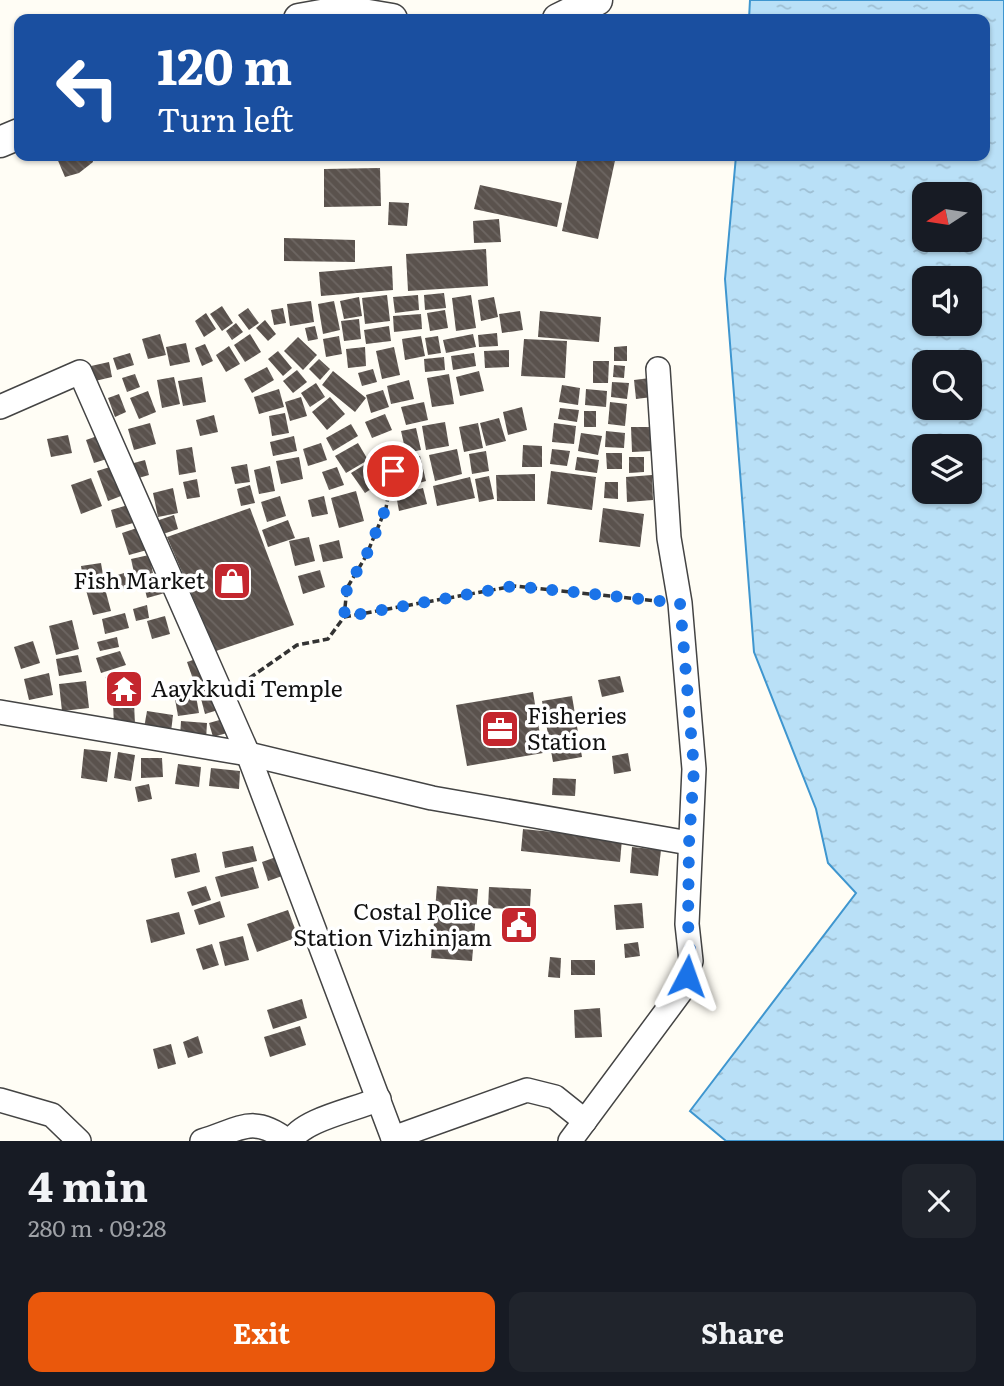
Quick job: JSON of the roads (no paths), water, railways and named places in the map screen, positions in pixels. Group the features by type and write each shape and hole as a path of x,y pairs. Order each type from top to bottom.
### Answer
{"street":[{"path":"568,14 597,0"},
{"path":"327,14 344,11 362,14"},
{"path":"569,1141 682,990 691,961 688,924 689,843 694,769 680,603 670,538 658,369"},
{"path":"0,407 80,372 248,754 394,1140 527,1090 555,1097 585,1121"},
{"path":"0,712 248,754 432,798 689,843"},
{"path":"202,1141 253,1125 268,1125 290,1141 295,1133 320,1120 379,1099"},
{"path":"0,1100 51,1115 79,1141"}],"water":[{"path":"750,0 1004,0 1004,1141 726,1141 690,1111 856,893 828,863 816,809 754,652 725,279 736,161 990,161 990,14 749,14"}],"place":[{"name":"Fish Market","path":"232,581"},
{"name":"Aaykkudi Temple","path":"124,689"},
{"name":"Fisheries Station","path":"500,729"},
{"name":"Costal Police Station Vizhinjam","path":"519,925"}]}
